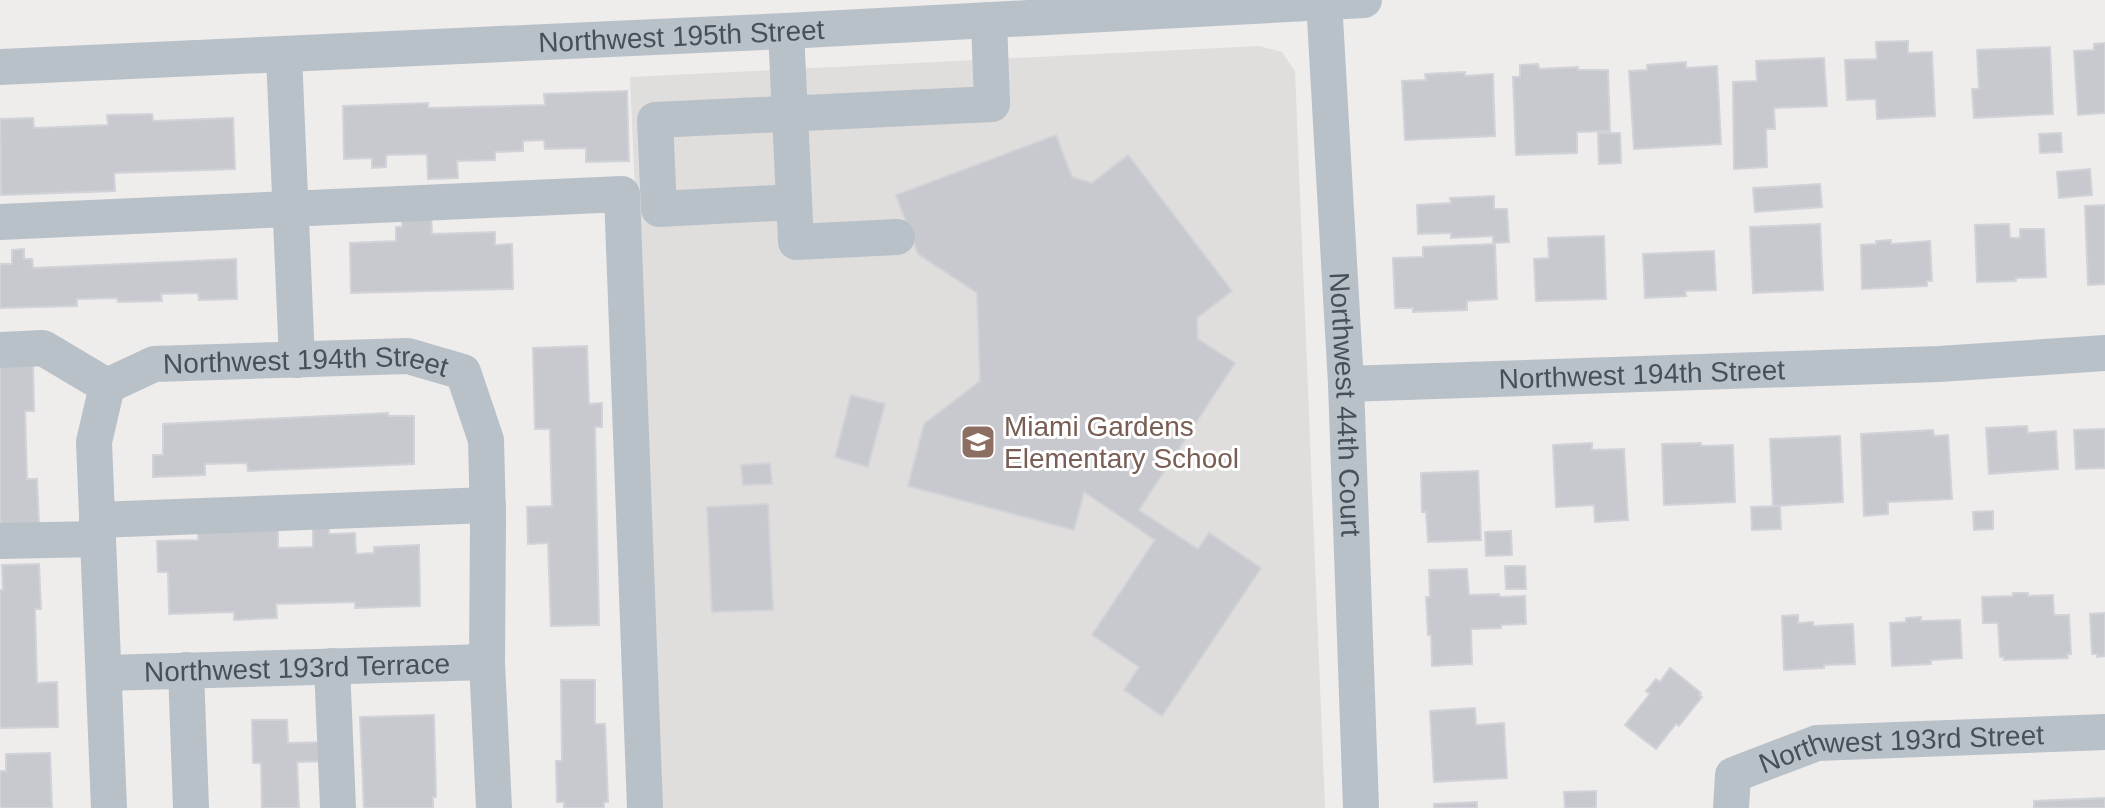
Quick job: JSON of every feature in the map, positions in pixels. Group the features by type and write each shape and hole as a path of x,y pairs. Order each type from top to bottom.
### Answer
{"street":[{"name":"Northwest 195th Street","path":"0,67 786,31 1364,0"},
{"name":"Northwest 44th Court","path":"1324,1 1346,384 1361,808"},
{"path":"794,202 659,209 655,120 992,104 989,20"},
{"path":"786,31 796,242 897,237"},
{"path":"284,55 297,360"},
{"path":"0,222 622,194 645,808"},
{"path":"0,350 43,348 107,386 94,442 109,808"},
{"name":"Northwest 194th Street","path":"1346,384 1939,364 2105,353"},
{"name":"Northwest 194th Street","path":"107,386 154,364 408,356 463,372 486,440 488,512"},
{"path":"0,541 98,529 488,512 487,662 494,808"},
{"name":"Northwest 193rd Terrace","path":"105,673 487,662"},
{"path":"332,666 338,808"},
{"path":"186,670 191,808"},
{"name":"Northwest 193rd Street","path":"1731,808 1733,775 1817,743 2105,732"}],"shaded area":[{"name":"Miami Gardens Elementary School","path":"1259,46 1282,52 1295,71 1325,808 662,808 630,77"}],"building":[{"path":"1908,41 1908,53 1932,52 1935,116 1877,119 1876,99 1847,100 1845,60 1877,59 1876,42"},
{"path":"2105,43 2105,113 2078,115 2074,51 2094,50 2094,44"},
{"path":"2050,47 2053,114 1974,118 1972,89 1979,89 1977,50"},
{"path":"1824,58 1827,106 1774,108 1775,129 1766,129 1767,167 1734,169 1733,82 1757,81 1756,61"},
{"path":"1686,62 1686,68 1717,66 1721,144 1634,149 1629,71 1647,70 1647,65"},
{"path":"1538,64 1539,69 1578,67 1578,70 1608,70 1610,131 1577,132 1577,153 1516,155 1513,77 1520,77 1520,65"},
{"path":"1465,72 1465,76 1493,74 1495,136 1405,140 1402,81 1426,80 1425,74"},
{"path":"627,91 629,161 586,162 586,148 545,149 544,140 523,141 523,151 495,152 495,160 457,161 458,178 428,179 427,154 386,155 386,167 372,168 372,158 344,159 343,106 428,103 428,108 545,105 544,94"},
{"path":"152,114 153,121 233,118 235,169 114,173 115,191 1,195 0,119 33,118 34,128 108,125 107,115"},
{"path":"1598,133 1620,133 1621,163 1599,164"},
{"path":"2061,133 2062,152 2040,153 2039,134"},
{"path":"1056,135 1072,177 1092,183 1128,155 1232,291 1197,318 1198,339 1235,363 1139,510 1198,549 1209,533 1261,568 1162,716 1124,690 1139,667 1092,635 1155,540 1084,492 1074,530 908,486 924,424 980,381 977,293 918,254 896,195"},
{"path":"2090,169 2092,195 2059,198 2057,172"},
{"path":"1820,184 1822,207 1755,212 1753,188"},
{"path":"1494,196 1494,209 1507,209 1509,242 1493,243 1493,236 1451,238 1451,233 1418,234 1417,205 1451,203 1450,198"},
{"path":"2105,205 2105,284 2088,285 2085,206"},
{"path":"431,216 432,234 495,232 495,245 512,244 513,289 351,293 350,243 396,241 396,227 402,227 402,217"},
{"path":"1820,224 1823,290 1753,293 1750,227"},
{"path":"2009,224 2010,238 2020,238 2020,229 2044,229 2046,277 1977,282 1975,225"},
{"path":"1604,236 1606,299 1536,301 1534,259 1549,258 1548,238"},
{"path":"1891,240 1891,244 1930,241 1932,281 1927,281 1927,286 1862,289 1861,245"},
{"path":"1495,244 1497,299 1467,301 1467,310 1413,312 1413,308 1395,308 1393,258 1423,257 1423,247"},
{"path":"24,249 24,259 32,259 33,268 236,259 237,299 199,300 198,293 161,294 162,301 77,299 77,306 0,308 0,264 12,264 12,250"},
{"path":"1714,251 1716,290 1685,291 1686,296 1645,298 1643,254"},
{"path":"587,346 589,404 602,403 602,427 595,427 599,625 551,626 548,543 528,544 527,507 552,506 550,429 535,429 533,348"},
{"path":"33,364 34,411 25,411 27,479 37,479 39,525 0,526 0,366"},
{"path":"851,395 885,404 868,467 835,457"},
{"path":"388,413 388,416 414,416 414,464 248,471 247,463 205,464 205,475 153,477 153,455 163,455 163,424"},
{"path":"2027,426 2028,433 2056,431 2058,469 1989,474 1986,428"},
{"path":"2105,429 2105,468 2076,469 2074,430"},
{"path":"1933,430 1934,436 1948,435 1952,499 1888,502 1888,514 1864,516 1861,434"},
{"path":"1840,436 1843,502 1773,506 1770,439"},
{"path":"1592,443 1592,450 1624,449 1628,520 1595,522 1594,505 1556,507 1553,445"},
{"path":"1701,443 1701,446 1733,445 1735,502 1664,505 1662,444"},
{"path":"770,463 772,484 743,485 741,465"},
{"path":"1478,471 1481,540 1428,542 1426,512 1422,512 1421,473"},
{"path":"768,504 773,610 712,612 707,507"},
{"path":"1780,506 1781,529 1752,530 1751,507"},
{"path":"1993,511 1993,529 1974,530 1973,512"},
{"path":"313,527 329,527 329,534 355,533 356,554 374,553 374,547 419,545 420,606 355,608 355,602 276,604 277,618 234,620 234,612 169,614 168,572 158,572 157,541 198,540 198,530 278,528 278,548 313,547"},
{"path":"1511,531 1512,555 1486,556 1485,532"},
{"path":"39,564 41,609 35,609 37,683 57,682 58,727 0,728 2,565"},
{"path":"1505,566 1525,566 1526,589 1506,589"},
{"path":"1467,569 1469,595 1525,596 1526,624 1471,629 1472,664 1432,666 1426,597 1430,597 1429,570"},
{"path":"2013,593 2053,595 2054,615 2069,615 2071,654 2067,654 2068,658 2004,660 2000,657 1998,623 1983,623 1982,597 2013,596"},
{"path":"2105,613 2105,656 2097,657 2097,654 2092,654 2090,614"},
{"path":"1798,615 1798,623 1813,622 1813,626 1853,624 1855,664 1784,670 1782,616"},
{"path":"1921,617 1921,621 1960,620 1962,658 1931,660 1931,664 1892,666 1890,623"},
{"path":"1670,668 1702,697 1656,749 1625,725 1650,694 1646,691 1656,679 1660,682"},
{"path":"561,680 595,680 595,724 605,724 608,802 604,802 604,808 564,808 564,802 557,802 556,761 562,761"},
{"path":"1475,708 1476,725 1504,723 1507,778 1434,782 1430,711"},
{"path":"434,715 436,797 433,797 433,808 364,808 360,717"},
{"path":"252,720 287,720 288,743 331,742 331,761 297,762 299,808 262,808 261,763 253,763"},
{"path":"50,753 52,808 0,808 0,771 6,771 6,754"},
{"path":"1596,791 1596,808 1565,808 1564,792"},
{"path":"2105,798 2105,808 2034,808 2034,801"},
{"path":"1477,802 1477,808 1434,808 1434,804"}],"place":[{"name":"Miami Gardens Elementary School","path":"978,442"}]}
